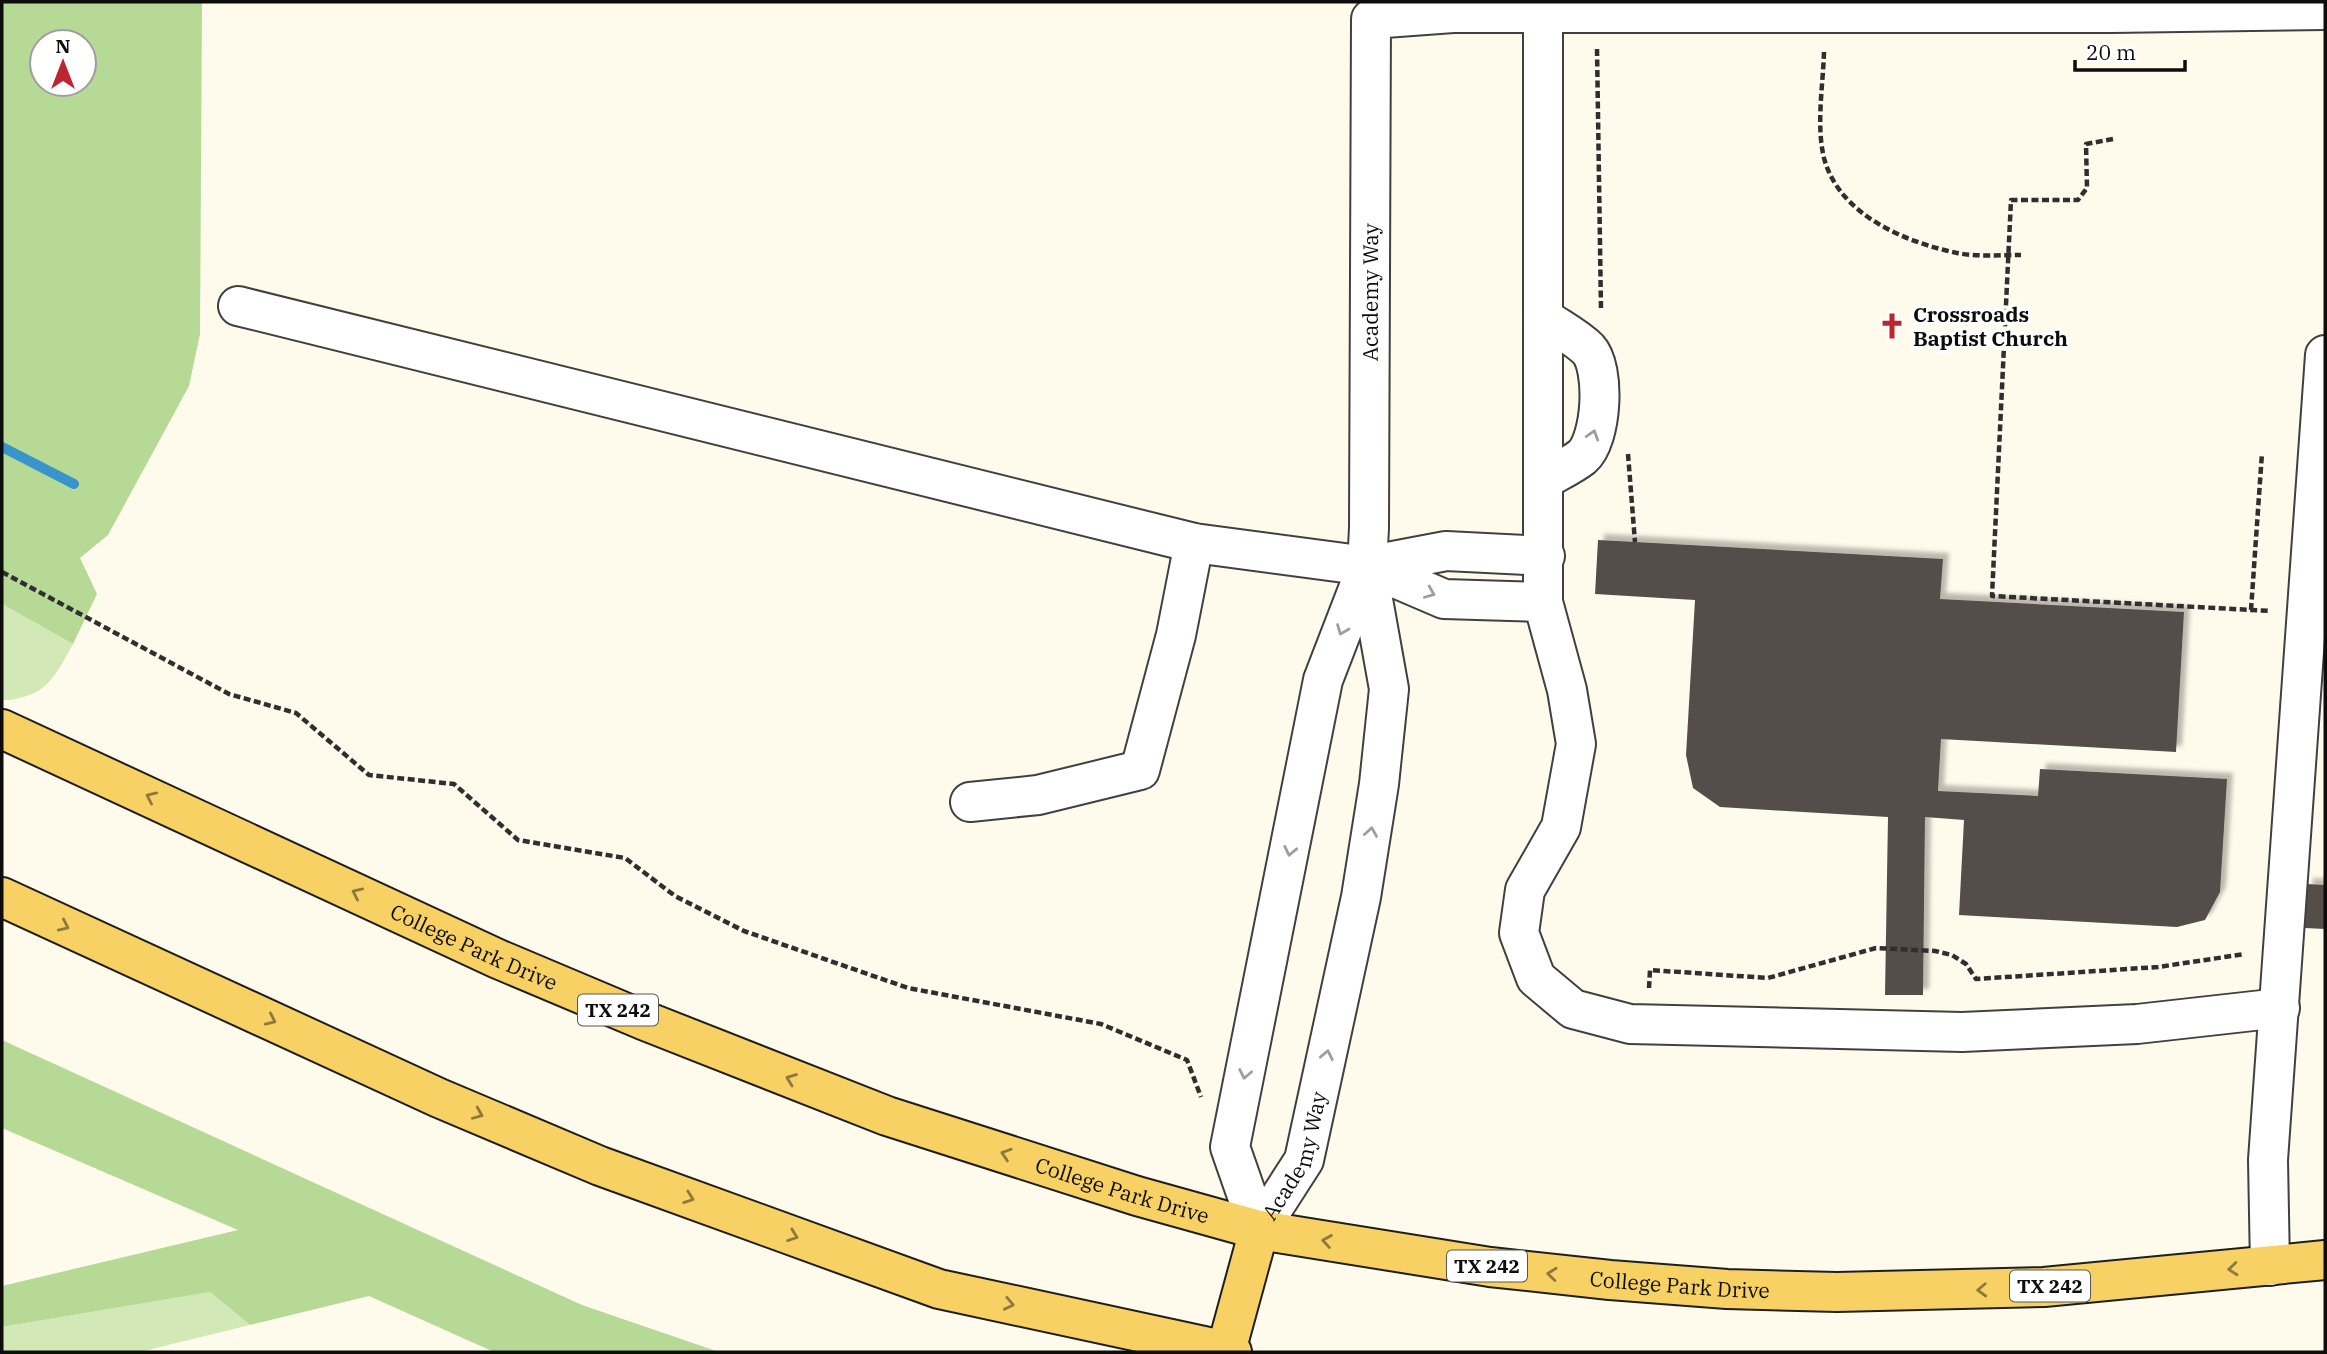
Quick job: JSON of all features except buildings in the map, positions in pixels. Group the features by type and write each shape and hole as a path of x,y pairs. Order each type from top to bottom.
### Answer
{"main road":[{"name":"College Park Drive","path":"2,729 498,959 643,1020 887,1116 1137,1196 1259,1230 1490,1267 1610,1280 1837,1293 2044,1287 2325,1260"},
{"path":"2,897 439,1098 600,1166 939,1289 1227,1352 1259,1230"}],"street":[{"path":"2280,1008 2137,1024 1962,1032 1647,1025 1630,1024 1573,1009 1536,978 1519,933 1525,890 1560,827 1576,744 1567,690 1543,602 1543,13 2112,13 2325,10"},
{"name":"Academy Way","path":"1259,1230 1304,1160 1361,897 1379,784 1389,690 1367,566 1371,19 1453,13 1543,13"},
{"path":"238,306 1194,543 1367,566 1444,599 1543,602"},
{"path":"1544,318 1590,350 1599,370 1598,421 1594,442 1583,456 1545,479"},
{"path":"2270,1266 2268,1160 2325,355"},
{"path":"970,802 1038,795 1140,771 1176,635 1194,543"},
{"path":"1367,566 1446,551 1545,556"},
{"name":"Academy Way","path":"1259,1230 1230,1147 1323,680 1367,566"}],"path":[{"path":"1596,13 1601,316"},
{"path":"1826,13 1821,139 1833,183 1840,192 1884,227 1923,243 1959,253 2021,255"},
{"path":"2113,139 2086,144 2088,188 2078,200 2011,200 1992,596 2307,612"},
{"path":"1628,448 1635,542"},
{"path":"2251,610 2262,453"},
{"path":"2,572 229,694 296,713 369,775 454,785 518,840 625,858 676,896 744,931 908,988 1101,1024 1186,1060 1203,1104"},
{"path":"1647,1025 1650,970 1769,978 1876,948 1935,951 1952,955 1966,964 1976,979 2158,967 2257,953"}],"green space":[{"path":"2,2 202,2 200,334 189,386 108,535 80,558 97,594 73,644 2,604"},
{"path":"2,604 73,644 58,671 46,685 29,695 10,700 2,699"},
{"path":"2,1040 582,1305 719,1352 494,1352 369,1296 250,1325 210,1292 2,1327 2,1286 238,1230 2,1128"},
{"path":"210,1292 250,1325 140,1352 2,1352 2,1327"}],"waterway":[{"path":"2,447 74,484"}],"place":[{"name":"Crossroads Baptist Church","path":"1892,326"}]}
